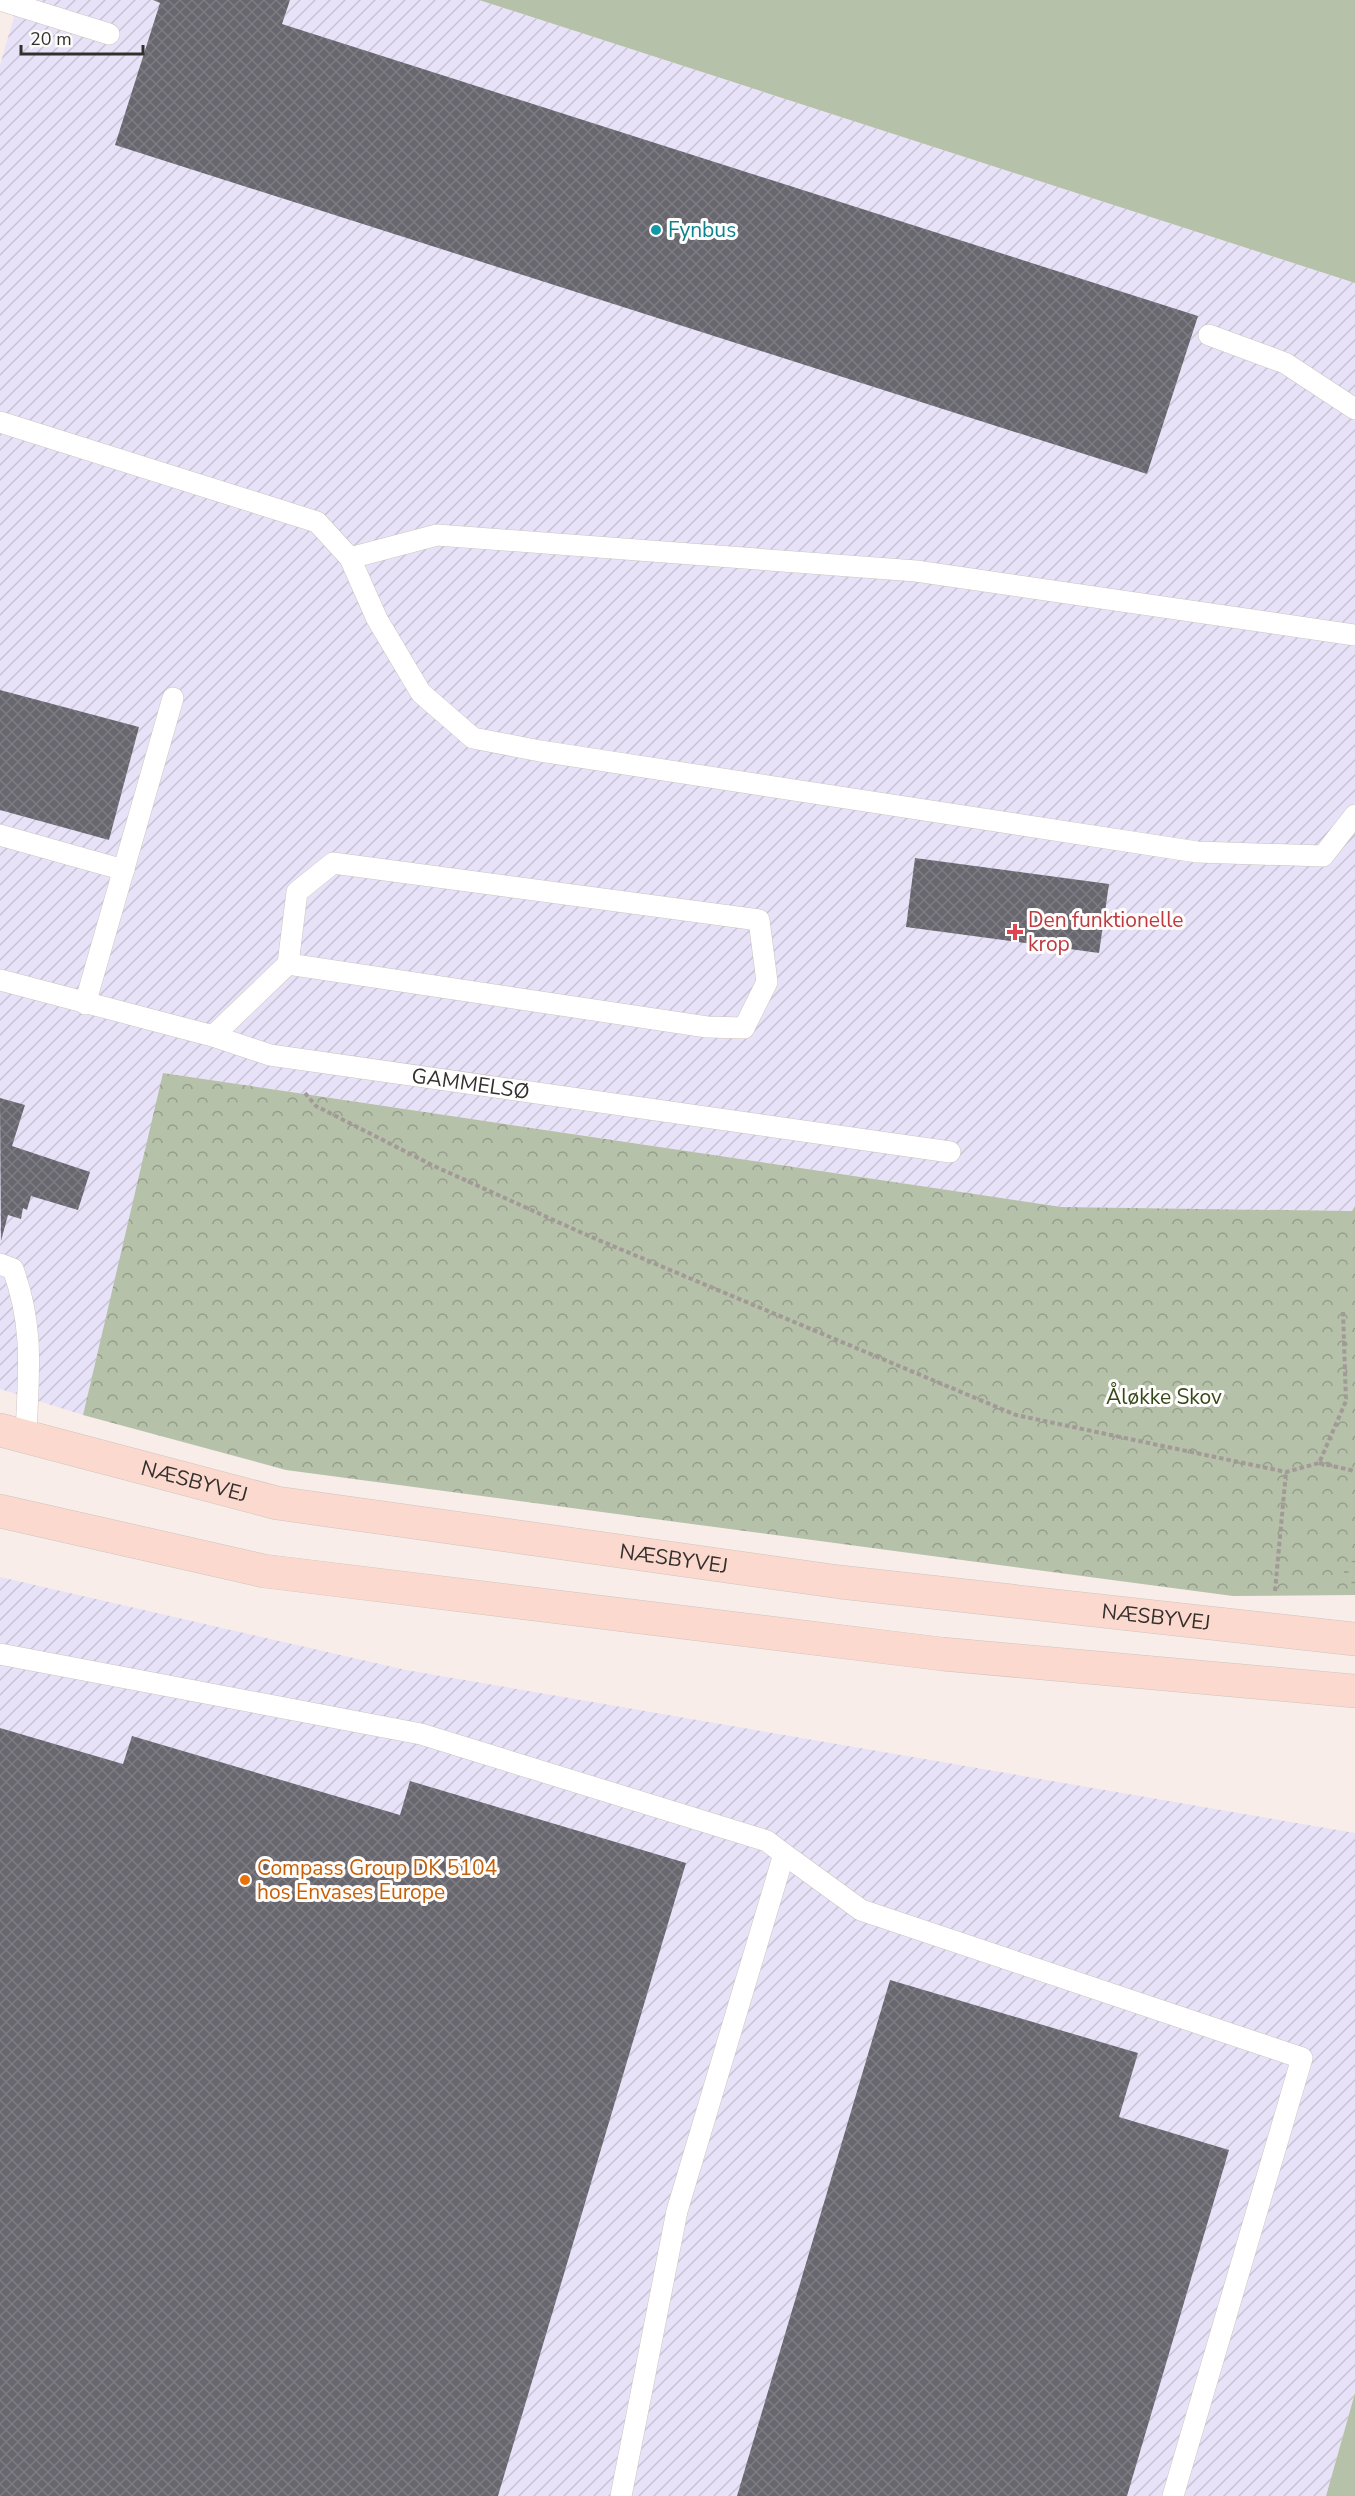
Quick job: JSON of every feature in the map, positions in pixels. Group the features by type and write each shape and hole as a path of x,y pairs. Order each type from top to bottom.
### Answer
{"street":[{"name":"NÆSBYVEJ","path":"9,1435 278,1503 840,1582 1355,1639"},
{"path":"0,1510 264,1571 942,1654 1355,1691"}],"lane":[{"path":"0,0 109,34"},
{"path":"1209,334 1285,363 1355,409"},
{"path":"0,422 317,522 350,558 377,619 421,693 473,738 540,751 1197,852 1323,856 1355,815"},
{"path":"350,558 437,535 916,571 1355,635"},
{"path":"85,1004 174,698"},
{"path":"0,835 124,870"},
{"path":"213,1036 288,964 297,892 333,863 759,920 767,982 744,1028 707,1027 288,964"},
{"name":"GAMMELSØ","path":"0,980 213,1036 270,1055 950,1152"},
{"path":"0,1264 13,1269 24,1300 30,1332 9,1435"},
{"path":"0,1654 421,1734 767,1841 861,1910 1302,2058 1173,2496"},
{"path":"621,2496 677,2211 784,1854"}],"path":[{"path":"270,1055 316,1106 434,1166 589,1236 1016,1415 1286,1472 1319,1463 1355,1471"},
{"path":"1319,1463 1346,1401 1343,1312"},
{"path":"1271,1630 1286,1472"}],"shaded area":[{"path":"19,0 479,0 1355,283 1355,1206 1353,1211 1062,1207 164,1073 83,1415 0,1389 0,65"},
{"path":"0,1577 406,1670 1355,1833 1355,2393 1326,2496 0,2496"}],"green space":[{"path":"479,0 1355,0 1355,283"},
{"name":"Åløkke Skov","path":"163,1073 1062,1207 1352,1211 1355,1206 1355,1595 1233,1596 286,1470 83,1415"},
{"path":"1355,1560 1355,1588 1344,1581 1344,1565"},
{"path":"1355,2393 1355,2496 1326,2496"}],"building":[{"name":"Fynbus","path":"153,0 290,0 282,24 1198,316 1147,474 115,145 160,3"},
{"path":"0,690 139,727 109,840 0,810"},
{"path":"915,858 1109,884 1099,953 906,927"},
{"path":"0,1098 25,1105 12,1146 90,1172 78,1210 31,1196 27,1210 23,1208 21,1219 8,1215 1,1241"},
{"path":"0,1728 123,1764 132,1736 400,1815 410,1781 686,1863 498,2496 0,2496"},
{"path":"890,1980 1138,2053 1119,2117 1229,2150 1127,2496 737,2496"}],"place":[{"name":"Fynbus","path":"656,230"},
{"name":"Den funktionelle krop","path":"1015,932"},
{"name":"Compass Group DK 5104 hos Envases Europe","path":"245,1880"}]}
